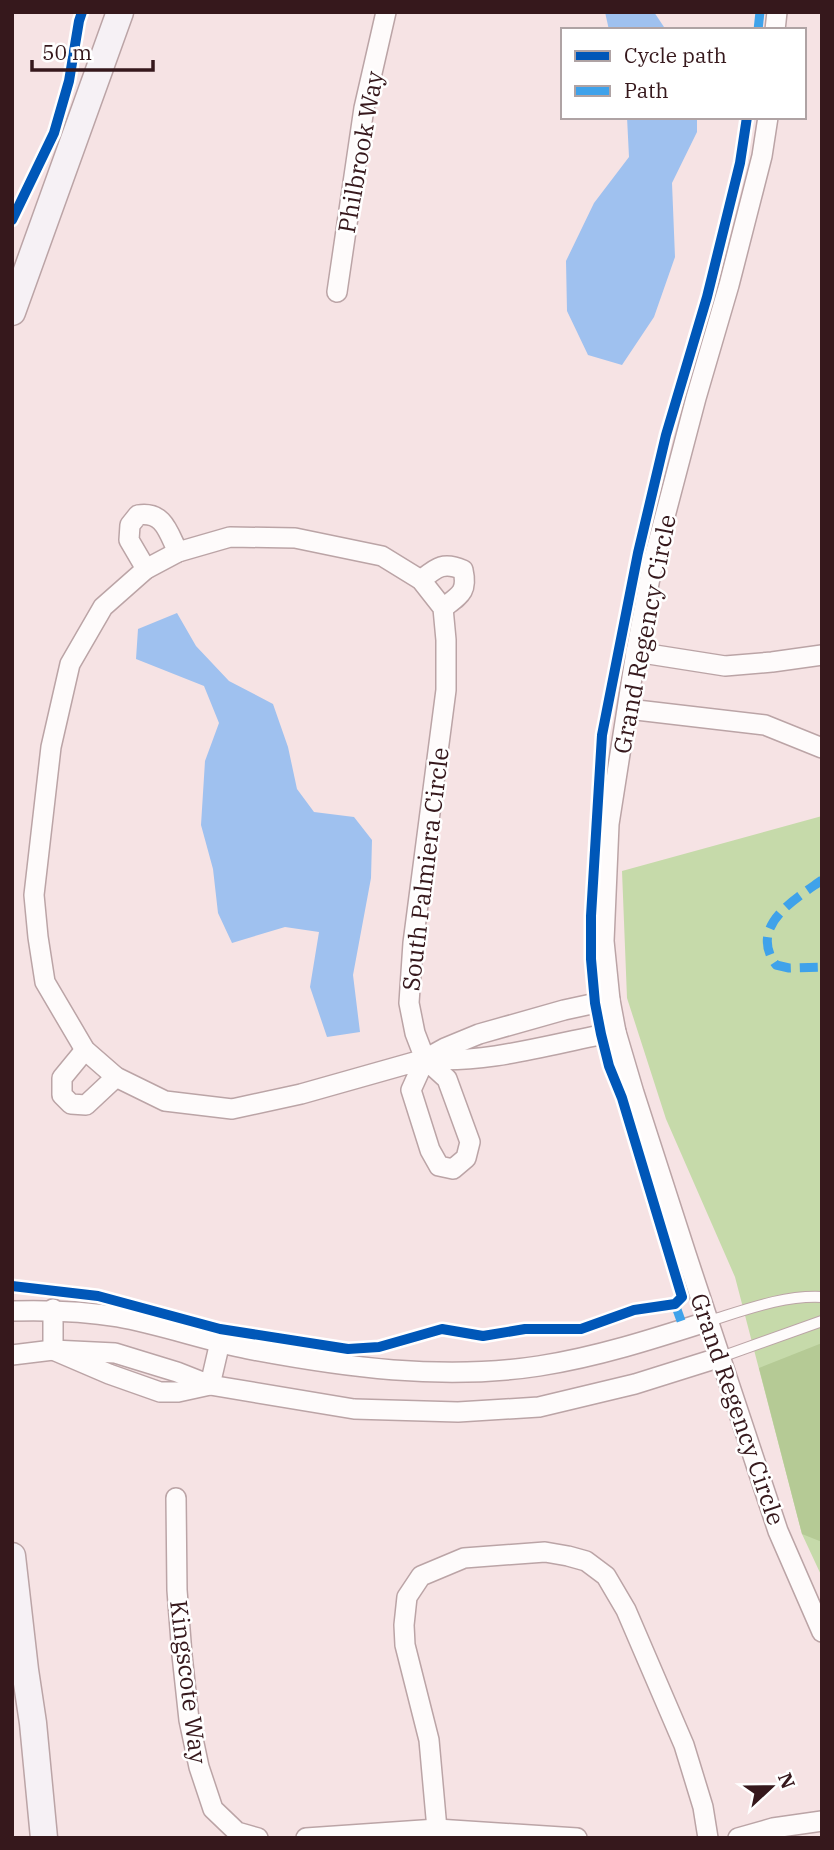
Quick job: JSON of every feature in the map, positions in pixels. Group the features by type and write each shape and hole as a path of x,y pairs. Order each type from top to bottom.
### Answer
{"street":[{"path":"12,312 120,12"},
{"name":"Philbrook Way","path":"337,292 364,108 386,12"},
{"name":"Grand Regency Circle","path":"768,119 762,156 729,285 653,562 609,824 604,941 616,1032 634,1093 778,1531 822,1632"},
{"path":"146,569 130,540 130,525 138,515 149,513 163,520 178,552"},
{"path":"421,580 438,567 453,565 463,570 466,583 461,595 443,608 421,580 382,556 295,538 230,537 178,552 146,569 103,607 70,664 51,747 34,895 45,982 85,1050 116,1077 165,1101 232,1109 300,1094 425,1059 479,1034 610,1000"},
{"name":"South Palmiera Circle","path":"425,1059 415,1034 409,1003 413,943 446,690 443,608"},
{"path":"636,652 725,666 822,655"},
{"path":"628,709 765,726 822,748"},
{"path":"425,1059 484,1058 616,1032"},
{"path":"85,1050 62,1078 62,1095 71,1104 86,1105 116,1077"},
{"path":"425,1059 447,1079 470,1142 466,1158 453,1169 439,1166 430,1150 411,1090 425,1059"},
{"path":"12,1311 53,1310 119,1318 220,1342 359,1367 457,1373 550,1363 622,1348 709,1321"},
{"path":"53,1310 53,1350"},
{"path":"210,1385 220,1342"},
{"path":"12,1354 53,1350 115,1353 210,1385 354,1409 458,1412 539,1407 635,1384 721,1357"},
{"name":"Kingscote Way","path":"176,1498 177,1590 182,1655 198,1767 213,1809 237,1832 258,1838"},
{"path":"437,1829 429,1740 405,1645 407,1597 421,1576 464,1558 545,1552 586,1561 607,1576 626,1611 684,1745 703,1807 708,1838"},
{"path":"12,1556 44,1838"},
{"path":"12,1637 25,1670"},
{"path":"738,1838 773,1828 822,1821"},
{"path":"306,1838 437,1829 577,1838"}],"lane":[{"path":"709,1321 803,1296 822,1297"},
{"path":"721,1357 822,1321"}],"green space":[{"path":"822,816 822,1577 802,1534 735,1277 666,1119 627,998 622,871"},
{"path":"822,1343 822,1542 802,1534 759,1368"}],"water":[{"path":"605,12 654,12 665,28 609,28"},
{"path":"627,119 697,119 697,132 672,183 675,257 654,317 622,365 588,355 567,311 566,261 594,203 629,157"},
{"path":"177,613 196,646 229,681 273,704 288,747 297,789 314,812 354,817 372,840 371,878 353,975 360,1032 327,1037 310,987 319,932 285,927 232,943 218,913 213,869 201,825 205,761 219,723 204,686 136,659 138,629"}],"marked path":[{"path":"758,28 760,12"},
{"path":"822,880 778,915 767,938 769,951 776,965 789,968 822,967"},
{"path":"675,1304 684,1329"}],"cycle path":[{"path":"12,220 54,133 69,81 82,12"},
{"path":"12,1286 98,1296 220,1329 348,1349 379,1347 442,1329 483,1336 525,1329 581,1329 634,1310 675,1304 682,1297 601,1034 591,959 591,916 602,735 638,553 666,435 707,297 740,163 747,119"}]}
